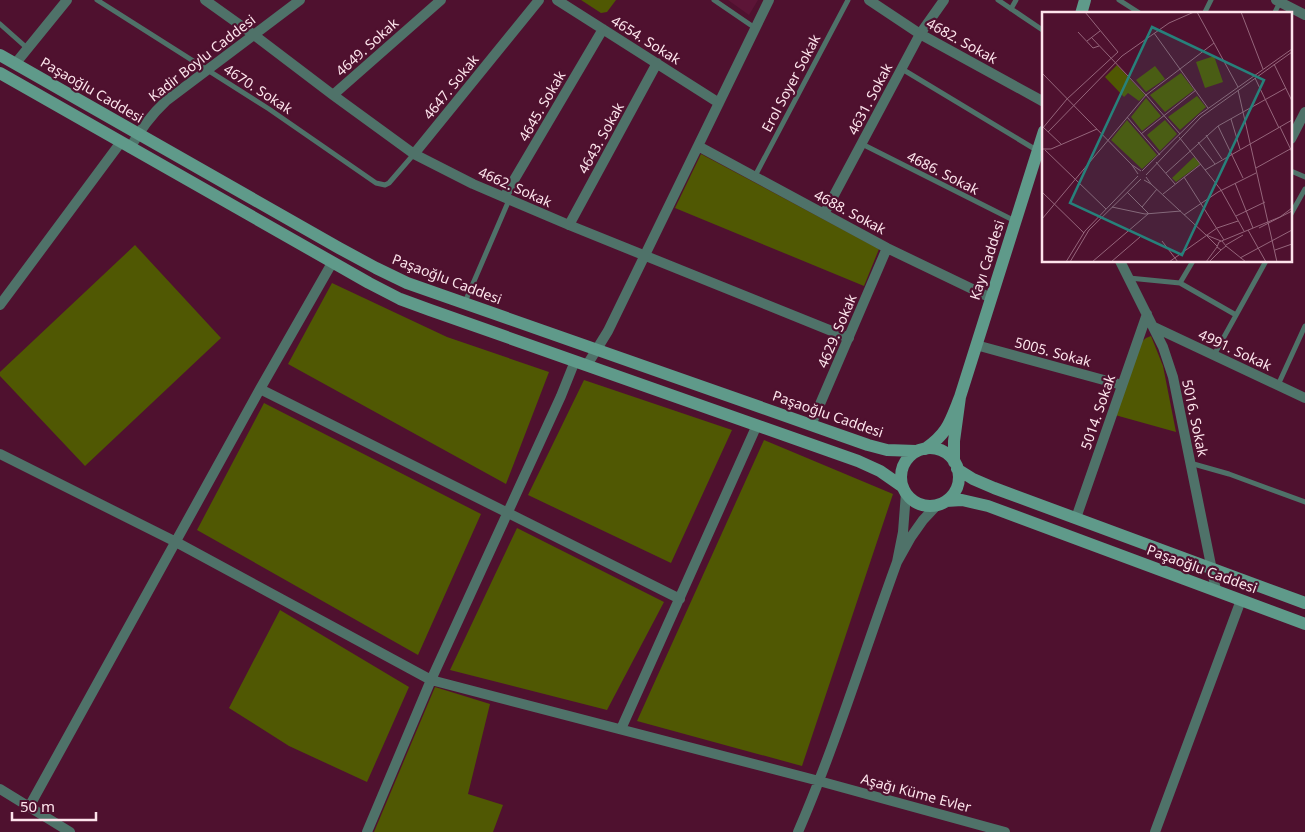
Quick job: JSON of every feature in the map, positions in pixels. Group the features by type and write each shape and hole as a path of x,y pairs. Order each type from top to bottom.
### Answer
{"street":[{"path":"15,64 67,0"},
{"name":"4662. Sokak","path":"205,0 414,154 473,184 569,225 848,338"},
{"name":"Kadir Boylu Caddesi","path":"0,305 153,113 166,101 300,0"},
{"name":"4649. Sokak","path":"334,95 441,0"},
{"name":"4647. Sokak","path":"414,154 539,0"},
{"name":"4654. Sokak","path":"557,0 719,103"},
{"path":"367,832 431,680 561,396 581,363 597,350 608,331 769,0"},
{"name":"4682. Sokak","path":"870,0 920,34 1042,101"},
{"name":"4631. Sokak","path":"824,214 920,34 944,0"},
{"path":"1278,1 1305,15"},
{"name":"4645. Sokak","path":"506,198 603,29"},
{"name":"Paşaoğlu Caddesi","path":"0,55 376,268 407,283 879,448 901,451 921,450"},
{"name":"4643. Sokak","path":"569,225 657,64"},
{"path":"0,73 332,263 400,299 864,464 880,471 905,490"},
{"path":"1292,137 1305,112"},
{"name":"Kayı Caddesi","path":"921,450 935,442 943,434 960,397 1042,140"},
{"name":"4688. Sokak","path":"698,146 887,248 991,298"},
{"name":"4629. Sokak","path":"811,425 887,248"},
{"name":"5016. Sokak","path":"1121,262 1163,347 1173,377 1216,590"},
{"path":"29,807 260,388 332,263"},
{"name":"5014. Sokak","path":"1076,518 1147,314"},
{"name":"4991. Sokak","path":"1154,328 1305,398"},
{"name":"5005. Sokak","path":"976,345 1122,385"},
{"path":"260,388 680,599"},
{"name":"Kayı Caddesi","path":"955,466 954,441 960,397"},
{"path":"621,730 757,425"},
{"path":"896,562 910,537 923,520 953,494 958,485 958,475 955,466 943,452 934,449 921,450 909,457 904,464 901,482 910,498 918,503 928,506 942,503"},
{"name":"Aşağı Küme Evler","path":"0,454 176,542 431,680 1005,832"},
{"name":"Paşaoğlu Caddesi","path":"955,466 964,474 984,484 1305,603"},
{"path":"798,832 819,782 896,562 903,532 905,490"},
{"name":"Paşaoğlu Caddesi","path":"942,503 962,500 988,506 1305,624"},
{"path":"1155,832 1241,600"},
{"path":"0,789 70,832"}],"lane":[{"name":"4670. Sokak","path":"97,0 301,130 380,185"},
{"path":"714,0 755,29"},
{"name":"Erol Soyer Sokak","path":"755,177 848,0"},
{"path":"998,0 1042,30"},
{"path":"1011,9 1016,0"},
{"path":"1119,0 1138,12"},
{"path":"1205,12 1211,0"},
{"path":"0,24 27,48"},
{"path":"901,69 1042,140"},
{"name":"4686. Sokak","path":"862,144 1015,221"},
{"name":"4647. Sokak","path":"380,185 389,183 414,154"},
{"path":"1292,172 1305,178"},
{"path":"1292,212 1305,188"},
{"name":"4645. Sokak","path":"464,304 506,198"},
{"path":"1180,283 1192,262"},
{"path":"1214,356 1265,262"},
{"path":"1129,278 1180,283 1236,315"},
{"path":"1278,385 1305,326"},
{"path":"1190,463 1229,474 1305,502"}],"shaded area":[{"path":"728,0 758,0 749,15"}],"green space":[{"path":"581,0 616,0 607,12 601,13"},
{"path":"701,154 879,249 864,286 675,208"},
{"path":"135,245 221,338 85,466 0,376 0,372"},
{"path":"332,283 447,337 549,372 506,484 288,364"},
{"path":"1151,336 1163,366 1176,432 1115,415 1138,345"},
{"path":"584,380 732,430 671,563 528,495"},
{"path":"264,403 481,514 418,655 197,530"},
{"path":"764,440 893,494 802,766 637,721"},
{"path":"517,528 664,602 607,710 450,670"},
{"path":"280,610 409,687 367,782 289,746 229,708"},
{"path":"435,687 490,704 468,794 503,805 493,832 374,832"}]}
